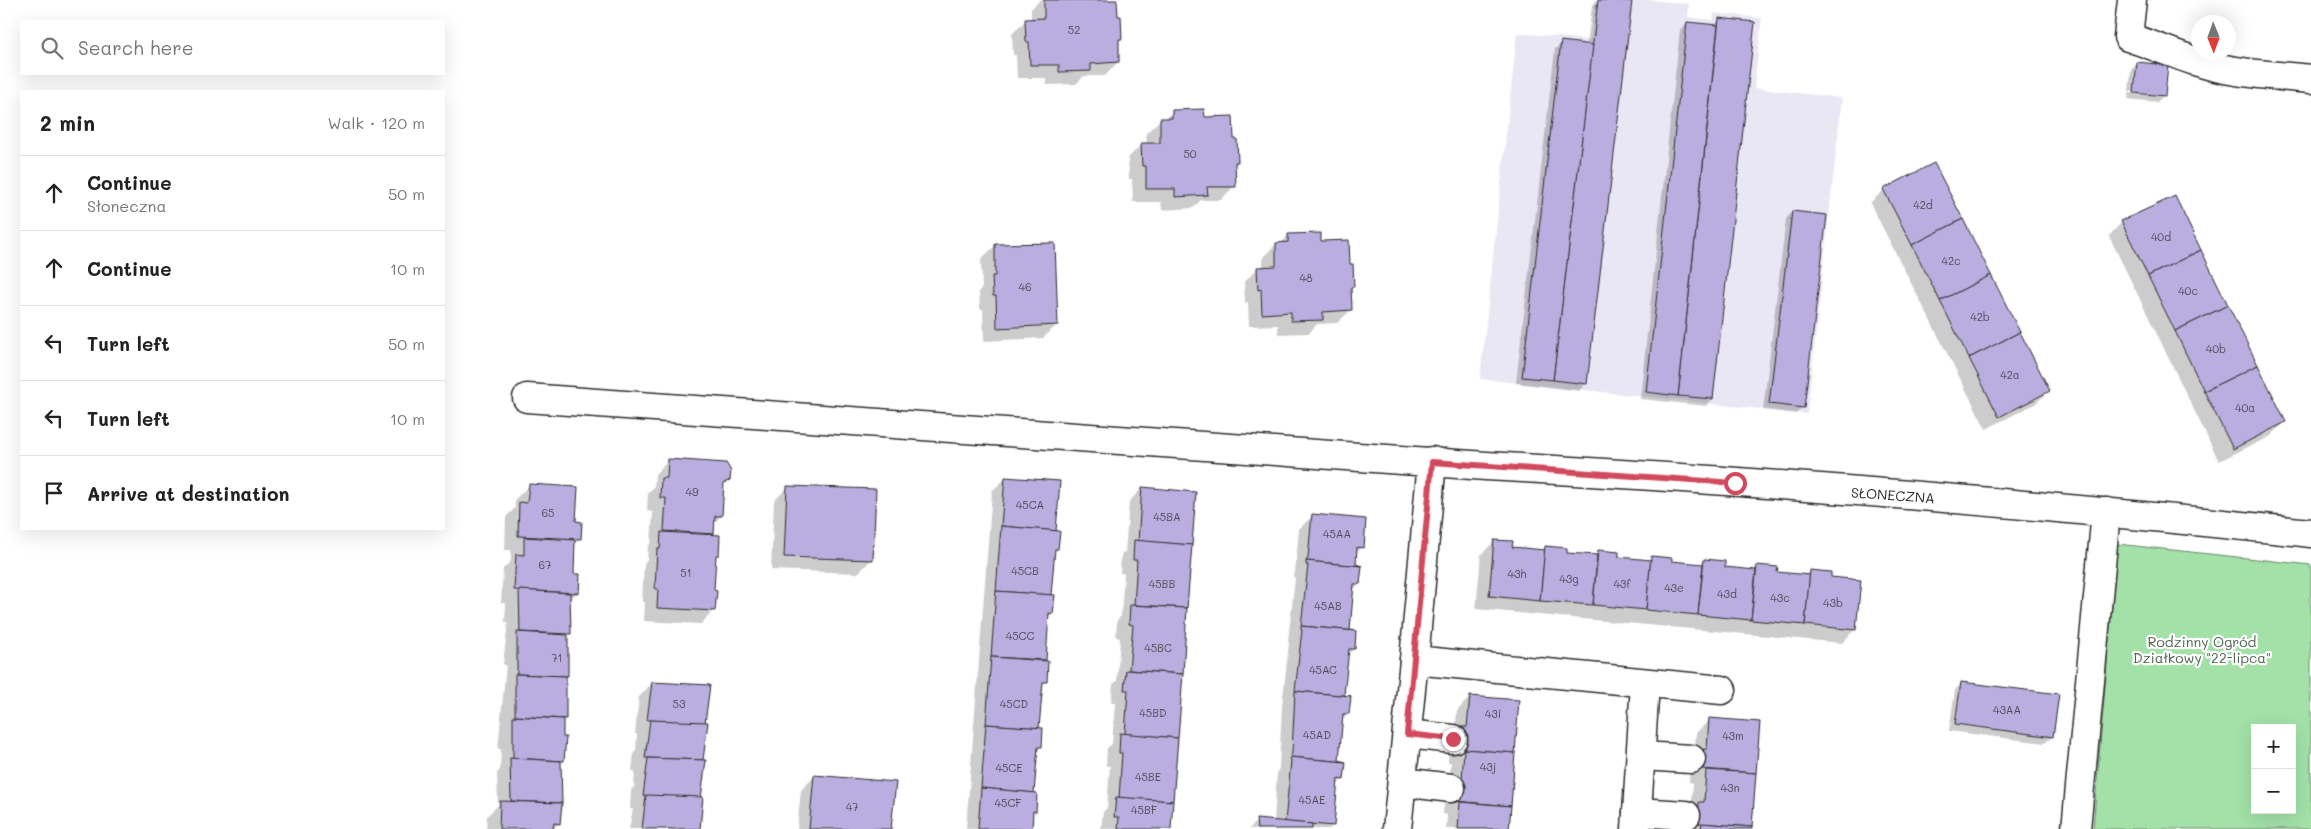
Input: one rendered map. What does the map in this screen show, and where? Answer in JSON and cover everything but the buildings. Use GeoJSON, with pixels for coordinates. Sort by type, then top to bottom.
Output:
{"type":"FeatureCollection","features":[{"type":"Feature","properties":{"kind":"street"},"geometry":{"type":"LineString","coordinates":[[2132,0],[2128,37],[2173,51],[2193,60],[2231,70],[2311,79]]}},
{"type":"Feature","properties":{"kind":"street","name":"SŁONECZNA"},"geometry":{"type":"LineString","coordinates":[[527,398],[1474,466],[1610,473],[2106,512],[2311,533]]}},
{"type":"Feature","properties":{"kind":"street"},"geometry":{"type":"LineString","coordinates":[[1397,829],[1432,462]]}},
{"type":"Feature","properties":{"kind":"street"},"geometry":{"type":"LineString","coordinates":[[2076,829],[2106,512]]}},
{"type":"Feature","properties":{"kind":"street"},"geometry":{"type":"LineString","coordinates":[[1414,660],[1722,690]]}},
{"type":"Feature","properties":{"kind":"street"},"geometry":{"type":"LineString","coordinates":[[1645,683],[1636,820],[1686,815]]}},
{"type":"Feature","properties":{"kind":"street"},"geometry":{"type":"LineString","coordinates":[[1407,734],[1453,739]]}},
{"type":"Feature","properties":{"kind":"street"},"geometry":{"type":"LineString","coordinates":[[1641,756],[1691,759]]}},
{"type":"Feature","properties":{"kind":"street"},"geometry":{"type":"LineString","coordinates":[[1402,782],[1451,788]]}},
{"type":"Feature","properties":{"kind":"shaded area"},"geometry":{"type":"Polygon","coordinates":[[[1595,0],[1651,0],[1689,4],[1688,17],[1713,20],[1714,13],[1762,18],[1754,88],[1842,98],[1807,414],[1480,379],[1517,33],[1590,40],[1595,0]]]}},
{"type":"Feature","properties":{"kind":"green space","name":"Rodzinny Ogród Działkowy \"22-lipca\""},"geometry":{"type":"Polygon","coordinates":[[[2117,544],[2311,565],[2311,829],[2093,829],[2117,544]]]}},
{"type":"Feature","properties":{"kind":"route"},"geometry":{"type":"LineString","coordinates":[[1453,739],[1407,734],[1432,462],[1735,483]]}}]}
